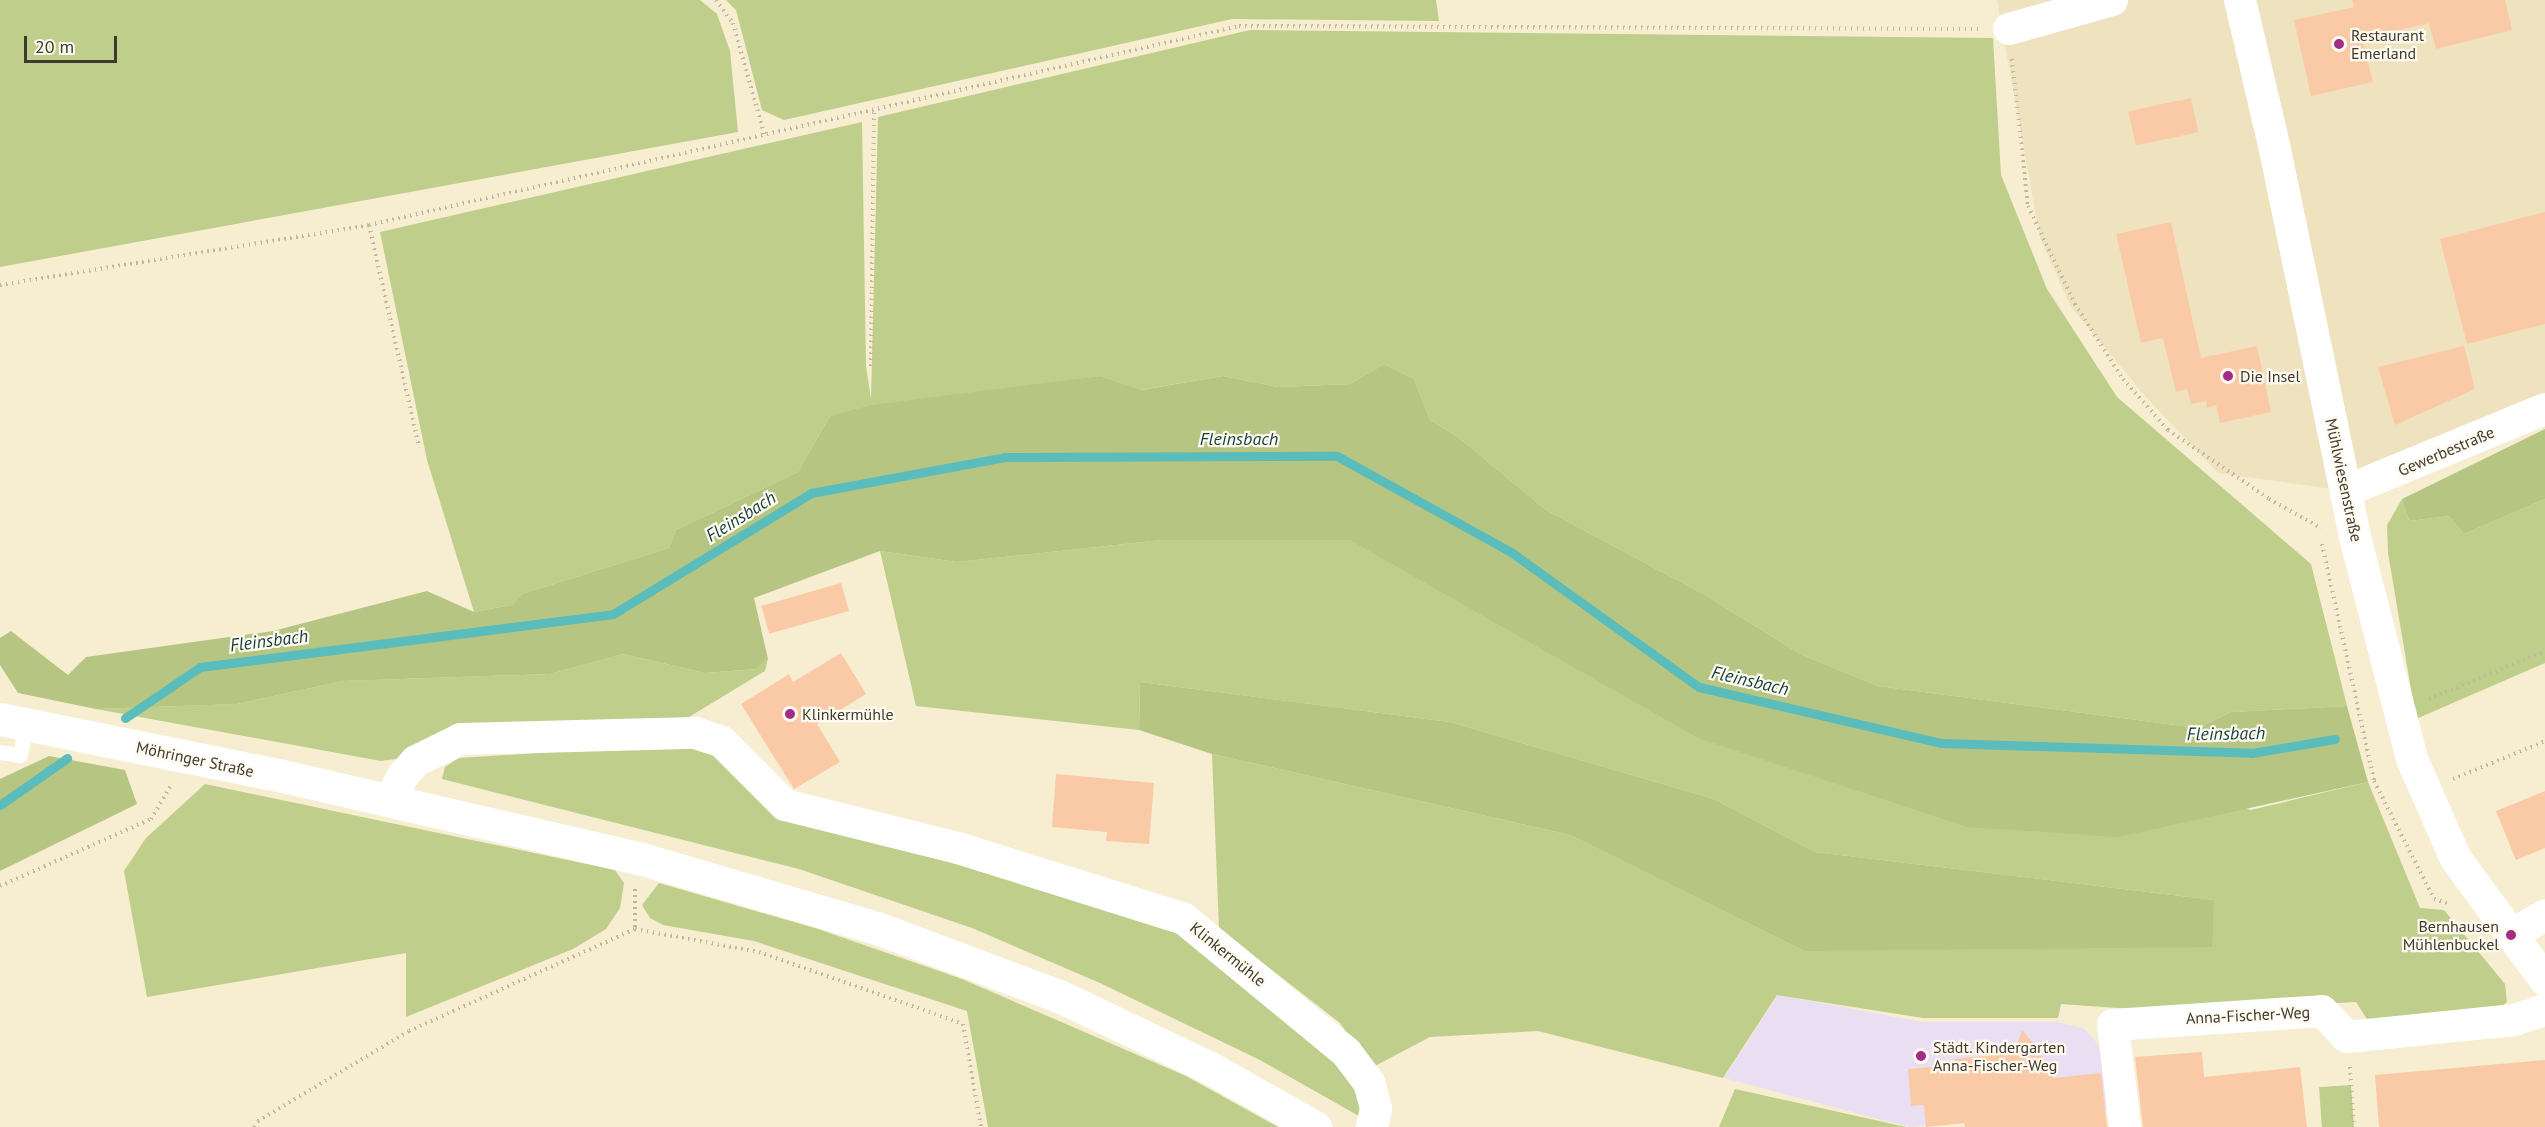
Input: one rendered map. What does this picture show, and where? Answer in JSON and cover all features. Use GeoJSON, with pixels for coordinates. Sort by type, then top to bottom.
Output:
{"type":"FeatureCollection","features":[{"type":"Feature","properties":{"kind":"main road","name":"Möhringer Straße"},"geometry":{"type":"LineString","coordinates":[[13,721],[391,800],[642,859],[877,927],[1059,996],[1208,1067],[1315,1127]]}},
{"type":"Feature","properties":{"kind":"street"},"geometry":{"type":"LineString","coordinates":[[2009,29],[2112,0]]}},
{"type":"Feature","properties":{"kind":"street","name":"Mühlwiesenstraße"},"geometry":{"type":"LineString","coordinates":[[2240,0],[2274,145],[2354,533],[2397,712],[2425,790],[2456,860],[2545,980]]}},
{"type":"Feature","properties":{"kind":"street","name":"Gewerbestraße"},"geometry":{"type":"LineString","coordinates":[[2346,491],[2545,409]]}},
{"type":"Feature","properties":{"kind":"street","name":"Klinkermühle"},"geometry":{"type":"LineString","coordinates":[[391,800],[402,777],[416,761],[461,740],[704,736],[722,742],[785,806],[958,848],[1184,918],[1346,1052],[1369,1082],[1376,1109],[1372,1127]]}},
{"type":"Feature","properties":{"kind":"street"},"geometry":{"type":"LineString","coordinates":[[2511,935],[2545,915]]}},
{"type":"Feature","properties":{"kind":"street"},"geometry":{"type":"LineString","coordinates":[[2347,1037],[2514,1020],[2545,1010]]}},
{"type":"Feature","properties":{"kind":"street","name":"Anna-Fischer-Weg"},"geometry":{"type":"LineString","coordinates":[[2126,1127],[2113,1025],[2322,1011],[2347,1037]]}},
{"type":"Feature","properties":{"kind":"lane"},"geometry":{"type":"LineString","coordinates":[[0,752],[20,755],[13,721]]}},
{"type":"Feature","properties":{"kind":"path"},"geometry":{"type":"LineString","coordinates":[[716,0],[733,23],[765,137]]}},
{"type":"Feature","properties":{"kind":"path"},"geometry":{"type":"LineString","coordinates":[[0,285],[369,225],[765,137],[1239,26],[2009,29],[2028,206],[2075,304],[2123,379],[2168,430],[2269,499],[2320,528],[2354,533]]}},
{"type":"Feature","properties":{"kind":"path"},"geometry":{"type":"LineString","coordinates":[[871,366],[874,112]]}},
{"type":"Feature","properties":{"kind":"path"},"geometry":{"type":"LineString","coordinates":[[369,225],[419,447]]}},
{"type":"Feature","properties":{"kind":"path"},"geometry":{"type":"LineString","coordinates":[[2320,528],[2324,564],[2374,781],[2433,899],[2454,906],[2488,904]]}},
{"type":"Feature","properties":{"kind":"path"},"geometry":{"type":"LineString","coordinates":[[2397,712],[2545,651]]}},
{"type":"Feature","properties":{"kind":"path"},"geometry":{"type":"LineString","coordinates":[[2425,790],[2545,741]]}},
{"type":"Feature","properties":{"kind":"path"},"geometry":{"type":"LineString","coordinates":[[0,886],[151,819],[187,757]]}},
{"type":"Feature","properties":{"kind":"path"},"geometry":{"type":"LineString","coordinates":[[254,1127],[258,1121],[410,1031],[635,929],[759,952],[963,1024],[981,1127]]}},
{"type":"Feature","properties":{"kind":"path"},"geometry":{"type":"LineString","coordinates":[[2347,1037],[2354,1127]]}},
{"type":"Feature","properties":{"kind":"shaded area"},"geometry":{"type":"Polygon","coordinates":[[[1997,0],[2545,0],[2545,409],[2346,491],[2218,473],[2146,397],[2071,307],[2040,238],[1997,0]]]}},
{"type":"Feature","properties":{"kind":"shaded area","name":"Städt. Kindergarten Anna-Fischer-Weg"},"geometry":{"type":"Polygon","coordinates":[[[1778,995],[1921,1022],[2057,1022],[2083,1028],[2099,1045],[2108,1067],[2109,1109],[1909,1127],[1724,1078],[1778,995]]]}},
{"type":"Feature","properties":{"kind":"green space"},"geometry":{"type":"Polygon","coordinates":[[[0,0],[700,0],[717,14],[730,51],[738,132],[0,267],[0,0]]]}},
{"type":"Feature","properties":{"kind":"green space"},"geometry":{"type":"Polygon","coordinates":[[[726,0],[1436,0],[1439,21],[1232,19],[784,120],[762,110],[736,10],[726,0]]]}},
{"type":"Feature","properties":{"kind":"green space"},"geometry":{"type":"Polygon","coordinates":[[[1250,30],[1993,38],[2001,175],[2047,289],[2117,397],[2311,564],[2347,706],[2231,712],[2198,728],[1878,686],[1800,654],[1705,595],[1546,510],[1458,437],[1430,420],[1414,379],[1384,364],[1350,384],[1278,387],[1223,376],[1140,390],[1100,376],[830,416],[798,472],[676,530],[669,548],[522,594],[512,605],[474,612],[427,460],[380,232],[862,122],[866,366],[871,399],[878,117],[1250,30]]]}},
{"type":"Feature","properties":{"kind":"green space"},"geometry":{"type":"Polygon","coordinates":[[[1384,364],[1414,379],[1430,420],[1458,437],[1546,510],[1705,595],[1800,654],[1878,686],[2198,728],[2231,712],[2347,706],[2368,782],[2118,837],[1967,827],[1698,738],[1350,540],[1162,540],[957,562],[880,551],[754,598],[768,659],[756,669],[705,673],[623,654],[550,674],[343,681],[237,704],[96,709],[18,693],[0,665],[0,638],[11,631],[68,675],[86,657],[273,631],[427,591],[474,612],[512,605],[522,594],[669,548],[676,530],[798,472],[830,416],[872,405],[1100,376],[1141,390],[1223,376],[1278,387],[1350,384],[1384,364]]]}},
{"type":"Feature","properties":{"kind":"green space"},"geometry":{"type":"Polygon","coordinates":[[[2545,429],[2545,499],[2464,534],[2449,516],[2409,521],[2402,499],[2545,429]]]}},
{"type":"Feature","properties":{"kind":"green space"},"geometry":{"type":"Polygon","coordinates":[[[2402,499],[2409,521],[2449,516],[2464,534],[2545,499],[2545,663],[2416,719],[2388,553],[2387,525],[2402,499]]]}},
{"type":"Feature","properties":{"kind":"green space"},"geometry":{"type":"Polygon","coordinates":[[[1162,540],[1351,540],[1433,586],[2251,810],[2368,782],[2420,908],[2444,910],[2505,984],[2507,1002],[2490,1016],[2372,1027],[2356,1002],[2173,1012],[2061,1004],[2058,1018],[1923,1018],[1777,995],[1723,1078],[1538,1031],[1430,1037],[1371,1068],[1340,1023],[1219,929],[1212,754],[1570,835],[1804,951],[2214,900],[1815,852],[1714,799],[1450,722],[1140,682],[1139,730],[916,706],[880,551],[957,562],[1162,540]]]}},
{"type":"Feature","properties":{"kind":"green space"},"geometry":{"type":"Polygon","coordinates":[[[623,654],[705,673],[756,669],[768,659],[765,671],[684,720],[381,761],[96,709],[237,704],[343,681],[550,674],[623,654]]]}},
{"type":"Feature","properties":{"kind":"green space"},"geometry":{"type":"Polygon","coordinates":[[[1140,682],[1450,722],[1714,799],[1815,852],[2214,900],[2212,947],[1804,951],[1570,835],[1212,754],[1139,730],[1140,682]]]}},
{"type":"Feature","properties":{"kind":"green space"},"geometry":{"type":"Polygon","coordinates":[[[679,744],[710,752],[773,809],[1179,929],[1316,1029],[1363,1090],[1359,1116],[1260,1060],[1100,983],[972,928],[799,869],[442,779],[445,767],[459,758],[679,744]]]}},
{"type":"Feature","properties":{"kind":"green space"},"geometry":{"type":"Polygon","coordinates":[[[49,756],[125,770],[137,804],[0,871],[0,779],[49,756]]]}},
{"type":"Feature","properties":{"kind":"green space"},"geometry":{"type":"Polygon","coordinates":[[[205,784],[615,870],[624,883],[620,908],[606,929],[573,949],[406,1017],[406,953],[147,997],[124,871],[146,838],[205,784]]]}},
{"type":"Feature","properties":{"kind":"green space"},"geometry":{"type":"Polygon","coordinates":[[[659,883],[818,929],[962,979],[1186,1076],[1278,1127],[988,1127],[967,1011],[754,941],[663,925],[650,918],[642,905],[659,883]]]}},
{"type":"Feature","properties":{"kind":"green space"},"geometry":{"type":"Polygon","coordinates":[[[2351,1085],[2354,1127],[2322,1127],[2319,1087],[2351,1085]]]}},
{"type":"Feature","properties":{"kind":"green space"},"geometry":{"type":"Polygon","coordinates":[[[1735,1089],[1906,1127],[1719,1127],[1735,1089]]]}},
{"type":"Feature","properties":{"kind":"building"},"geometry":{"type":"Polygon","coordinates":[[[2352,0],[2505,0],[2512,30],[2436,49],[2429,23],[2362,39],[2373,82],[2311,96],[2294,20],[2354,7],[2352,0]]]}},
{"type":"Feature","properties":{"kind":"building"},"geometry":{"type":"Polygon","coordinates":[[[2191,98],[2198,132],[2136,146],[2128,111],[2191,98]]]}},
{"type":"Feature","properties":{"kind":"building"},"geometry":{"type":"Polygon","coordinates":[[[2545,212],[2545,324],[2467,344],[2440,239],[2545,212]]]}},
{"type":"Feature","properties":{"kind":"building"},"geometry":{"type":"Polygon","coordinates":[[[2171,222],[2201,358],[2257,346],[2271,412],[2220,423],[2216,405],[2207,408],[2206,401],[2191,404],[2187,389],[2176,392],[2163,338],[2141,343],[2116,234],[2171,222]]]}},
{"type":"Feature","properties":{"kind":"building"},"geometry":{"type":"Polygon","coordinates":[[[2464,346],[2475,389],[2395,425],[2378,367],[2464,346]]]}},
{"type":"Feature","properties":{"kind":"building"},"geometry":{"type":"Polygon","coordinates":[[[841,583],[849,611],[769,634],[761,606],[841,583]]]}},
{"type":"Feature","properties":{"kind":"building","name":"Klinkermühle"},"geometry":{"type":"Polygon","coordinates":[[[841,653],[866,694],[817,724],[840,762],[794,789],[741,704],[789,674],[793,682],[841,653]]]}},
{"type":"Feature","properties":{"kind":"building"},"geometry":{"type":"Polygon","coordinates":[[[1056,774],[1154,783],[1149,844],[1106,841],[1107,832],[1052,827],[1056,774]]]}},
{"type":"Feature","properties":{"kind":"building"},"geometry":{"type":"Polygon","coordinates":[[[2545,791],[2545,848],[2516,860],[2496,811],[2545,791]]]}},
{"type":"Feature","properties":{"kind":"building"},"geometry":{"type":"Polygon","coordinates":[[[2022,1030],[2040,1051],[2053,1078],[2101,1073],[2107,1127],[1965,1127],[1964,1123],[1926,1127],[1924,1105],[1911,1106],[1908,1069],[1954,1065],[1954,1059],[2001,1054],[2000,1044],[2016,1047],[2022,1030]]]}},
{"type":"Feature","properties":{"kind":"building"},"geometry":{"type":"Polygon","coordinates":[[[2202,1052],[2204,1077],[2300,1067],[2307,1127],[2143,1127],[2135,1057],[2202,1052]]]}},
{"type":"Feature","properties":{"kind":"building"},"geometry":{"type":"Polygon","coordinates":[[[2545,1060],[2545,1127],[2379,1127],[2375,1075],[2545,1060]]]}},
{"type":"Feature","properties":{"kind":"waterway","name":"Fleinsbach"},"geometry":{"type":"LineString","coordinates":[[125,718],[200,667],[613,614],[811,493],[1005,457],[1337,456],[1511,552],[1699,687],[1942,743],[2252,753],[2335,739]]}},
{"type":"Feature","properties":{"kind":"waterway","name":"Fleinsbach"},"geometry":{"type":"LineString","coordinates":[[0,805],[67,758]]}},
{"type":"Feature","properties":{"kind":"place","name":"Restaurant Emerland"},"geometry":{"type":"Point","coordinates":[2339,44]}},
{"type":"Feature","properties":{"kind":"place","name":"Die Insel"},"geometry":{"type":"Point","coordinates":[2228,376]}},
{"type":"Feature","properties":{"kind":"place","name":"Klinkermühle"},"geometry":{"type":"Point","coordinates":[790,714]}},
{"type":"Feature","properties":{"kind":"place","name":"Bernhausen Mühlenbuckel"},"geometry":{"type":"Point","coordinates":[2511,935]}},
{"type":"Feature","properties":{"kind":"place","name":"Städt. Kindergarten Anna-Fischer-Weg"},"geometry":{"type":"Point","coordinates":[1921,1056]}}]}
